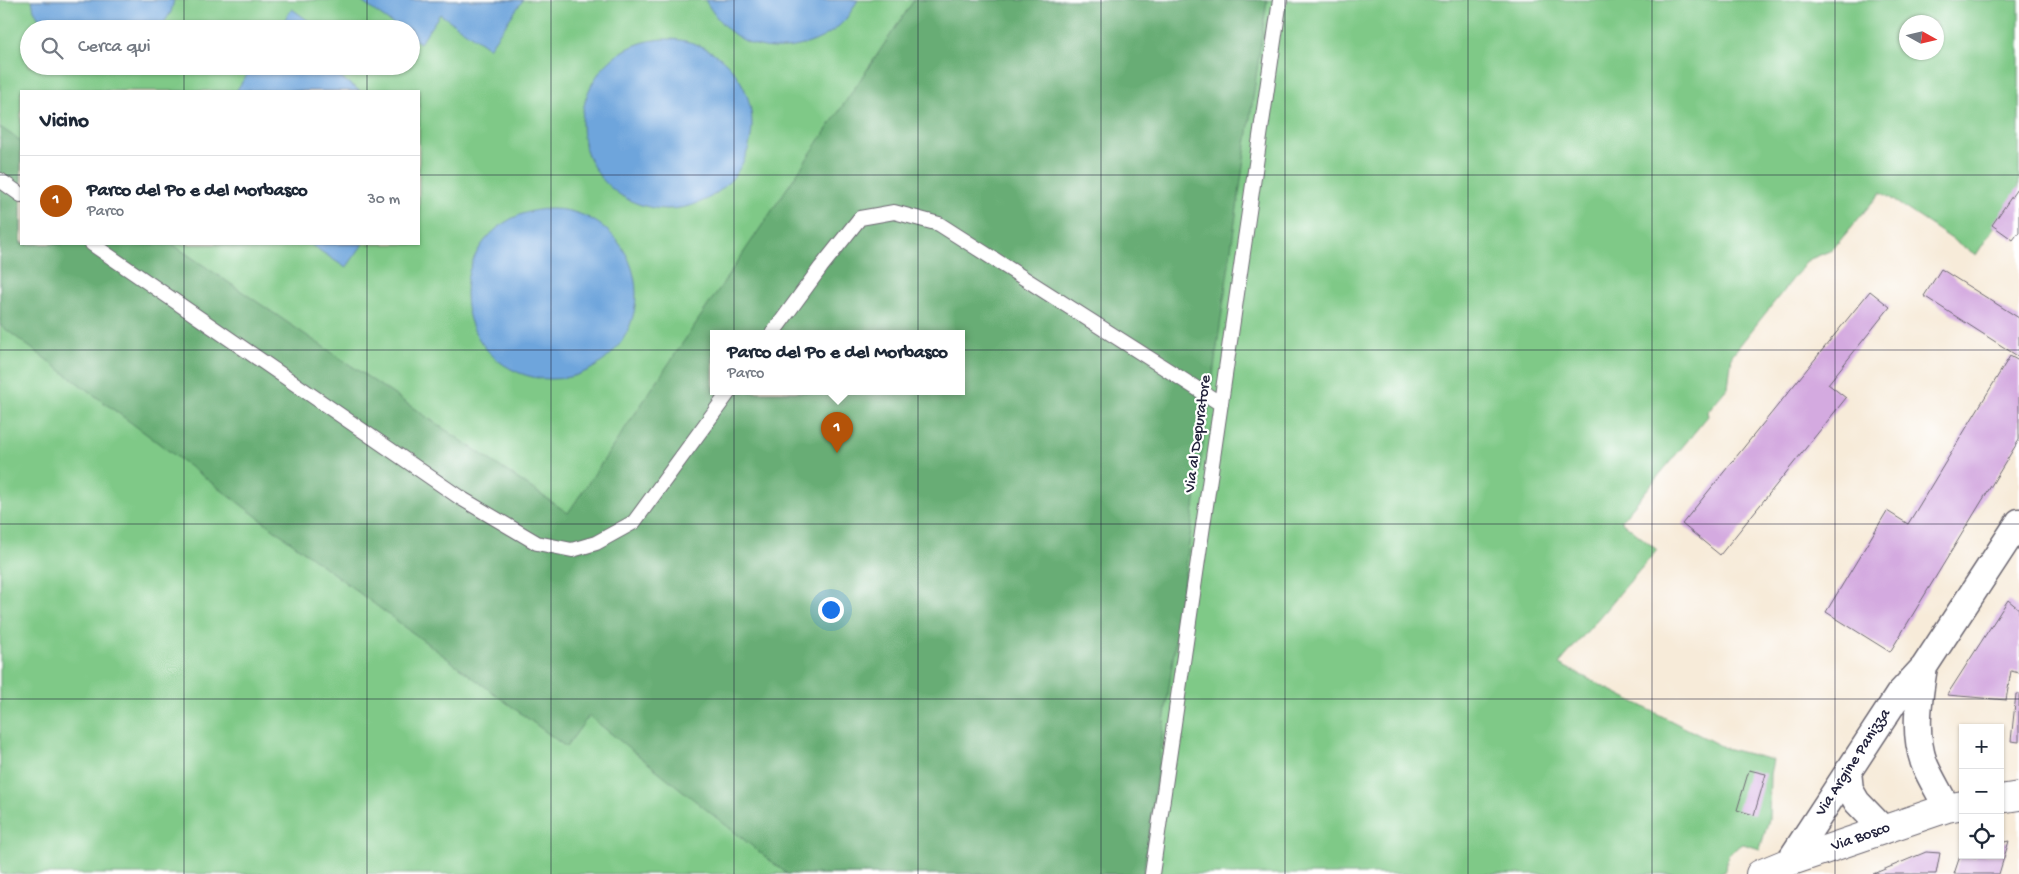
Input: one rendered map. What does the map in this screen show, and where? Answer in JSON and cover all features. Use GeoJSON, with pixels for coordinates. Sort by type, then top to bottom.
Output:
{"type":"FeatureCollection","features":[{"type":"Feature","properties":{"kind":"street","name":"Via Argine Panizza"},"geometry":{"type":"LineString","coordinates":[[1789,862],[1899,694],[1924,667],[2019,522]]}},
{"type":"Feature","properties":{"kind":"street","name":"Via Argine Panizza"},"geometry":{"type":"LineString","coordinates":[[1924,667],[1917,714],[1918,739],[1924,763],[1955,807]]}},
{"type":"Feature","properties":{"kind":"street"},"geometry":{"type":"LineString","coordinates":[[1848,771],[1850,790],[1853,796],[1884,830]]}},
{"type":"Feature","properties":{"kind":"street"},"geometry":{"type":"LineString","coordinates":[[2004,798],[2019,796]]}},
{"type":"Feature","properties":{"kind":"street","name":"Via Bosco"},"geometry":{"type":"LineString","coordinates":[[1760,874],[1789,862],[1955,807]]}},
{"type":"Feature","properties":{"kind":"lane","name":"Via al Depuratore"},"geometry":{"type":"LineString","coordinates":[[1152,874],[1280,0]]}},
{"type":"Feature","properties":{"kind":"lane"},"geometry":{"type":"LineString","coordinates":[[0,180],[20,194]]}},
{"type":"Feature","properties":{"kind":"lane"},"geometry":{"type":"LineString","coordinates":[[775,330],[860,218],[894,212],[939,224],[1221,404]]}},
{"type":"Feature","properties":{"kind":"lane"},"geometry":{"type":"LineString","coordinates":[[93,245],[459,497],[536,543],[572,550],[596,543],[634,522],[727,395]]}},
{"type":"Feature","properties":{"kind":"green space"},"geometry":{"type":"Polygon","coordinates":[[[0,0],[2019,0],[2019,189],[1976,255],[1881,192],[1832,250],[1808,260],[1732,355],[1728,387],[1707,412],[1708,416],[1621,521],[1657,550],[1559,664],[1725,748],[1773,760],[1770,774],[1769,819],[1760,849],[1743,844],[1728,854],[1726,870],[1718,874],[0,874],[0,0]]]}},
{"type":"Feature","properties":{"kind":"green space"},"geometry":{"type":"Polygon","coordinates":[[[914,0],[1267,0],[1143,874],[787,874],[589,716],[566,747],[0,325],[0,127],[20,140],[20,245],[173,245],[568,513],[914,0]]]}},
{"type":"Feature","properties":{"kind":"water"},"geometry":{"type":"Polygon","coordinates":[[[32,0],[174,0],[171,12],[166,20],[40,20],[34,10],[32,0]]]}},
{"type":"Feature","properties":{"kind":"water"},"geometry":{"type":"Polygon","coordinates":[[[359,0],[523,0],[489,48],[440,14],[420,43],[420,20],[387,20],[359,0]]]}},
{"type":"Feature","properties":{"kind":"water"},"geometry":{"type":"Polygon","coordinates":[[[705,0],[858,0],[845,20],[835,30],[809,43],[780,48],[765,47],[738,37],[719,20],[705,0]]]}},
{"type":"Feature","properties":{"kind":"water"},"geometry":{"type":"Polygon","coordinates":[[[292,9],[307,20],[284,20],[292,9]]]}},
{"type":"Feature","properties":{"kind":"water"},"geometry":{"type":"Polygon","coordinates":[[[659,39],[675,39],[700,45],[721,58],[733,70],[746,91],[752,124],[746,157],[733,178],[721,190],[700,203],[675,209],[659,209],[634,203],[613,190],[601,178],[588,157],[582,132],[582,116],[588,91],[601,70],[613,58],[634,45],[659,39]]]}},
{"type":"Feature","properties":{"kind":"water"},"geometry":{"type":"Polygon","coordinates":[[[247,75],[337,75],[359,90],[237,90],[247,75]]]}},
{"type":"Feature","properties":{"kind":"water"},"geometry":{"type":"Polygon","coordinates":[[[543,209],[559,209],[591,219],[605,228],[617,240],[626,254],[632,269],[636,294],[632,319],[626,334],[617,348],[605,360],[591,369],[576,375],[559,379],[543,379],[511,369],[497,360],[485,348],[476,334],[470,319],[466,302],[466,286],[476,254],[485,240],[497,228],[511,219],[526,213],[543,209]]]}},
{"type":"Feature","properties":{"kind":"water"},"geometry":{"type":"Polygon","coordinates":[[[312,245],[362,245],[346,268],[312,245]]]}},
{"type":"Feature","properties":{"kind":"building"},"geometry":{"type":"Polygon","coordinates":[[[2019,186],[2019,232],[2013,240],[1992,225],[2019,186]]]}},
{"type":"Feature","properties":{"kind":"building"},"geometry":{"type":"Polygon","coordinates":[[[1941,269],[2019,318],[2019,357],[1924,296],[1941,269]]]}},
{"type":"Feature","properties":{"kind":"building"},"geometry":{"type":"Polygon","coordinates":[[[1870,291],[1890,307],[1828,384],[1846,398],[1720,555],[1682,524],[1870,291]]]}},
{"type":"Feature","properties":{"kind":"building"},"geometry":{"type":"Polygon","coordinates":[[[2010,356],[2019,361],[2019,440],[1890,652],[1826,612],[1887,511],[1908,524],[2010,356]]]}},
{"type":"Feature","properties":{"kind":"building"},"geometry":{"type":"Polygon","coordinates":[[[2008,600],[2019,609],[2019,673],[2011,671],[2006,700],[1947,695],[2008,600]]]}},
{"type":"Feature","properties":{"kind":"building"},"geometry":{"type":"Polygon","coordinates":[[[2016,694],[2019,694],[2019,742],[2011,741],[2016,694]]]}},
{"type":"Feature","properties":{"kind":"building"},"geometry":{"type":"Polygon","coordinates":[[[1749,770],[1766,774],[1754,815],[1737,810],[1749,770]]]}},
{"type":"Feature","properties":{"kind":"building"},"geometry":{"type":"Polygon","coordinates":[[[2009,841],[2004,858],[2004,842],[2009,841]]]}},
{"type":"Feature","properties":{"kind":"building"},"geometry":{"type":"Polygon","coordinates":[[[1926,852],[1940,853],[1936,874],[1873,874],[1926,852]]]}},
{"type":"Feature","properties":{"kind":"building"},"geometry":{"type":"Polygon","coordinates":[[[1959,859],[2004,859],[1999,874],[1954,874],[1959,859]]]}},
{"type":"Feature","properties":{"kind":"place","name":"Parco del Po e del Morbasco"},"geometry":{"type":"Point","coordinates":[837,453]}}]}
